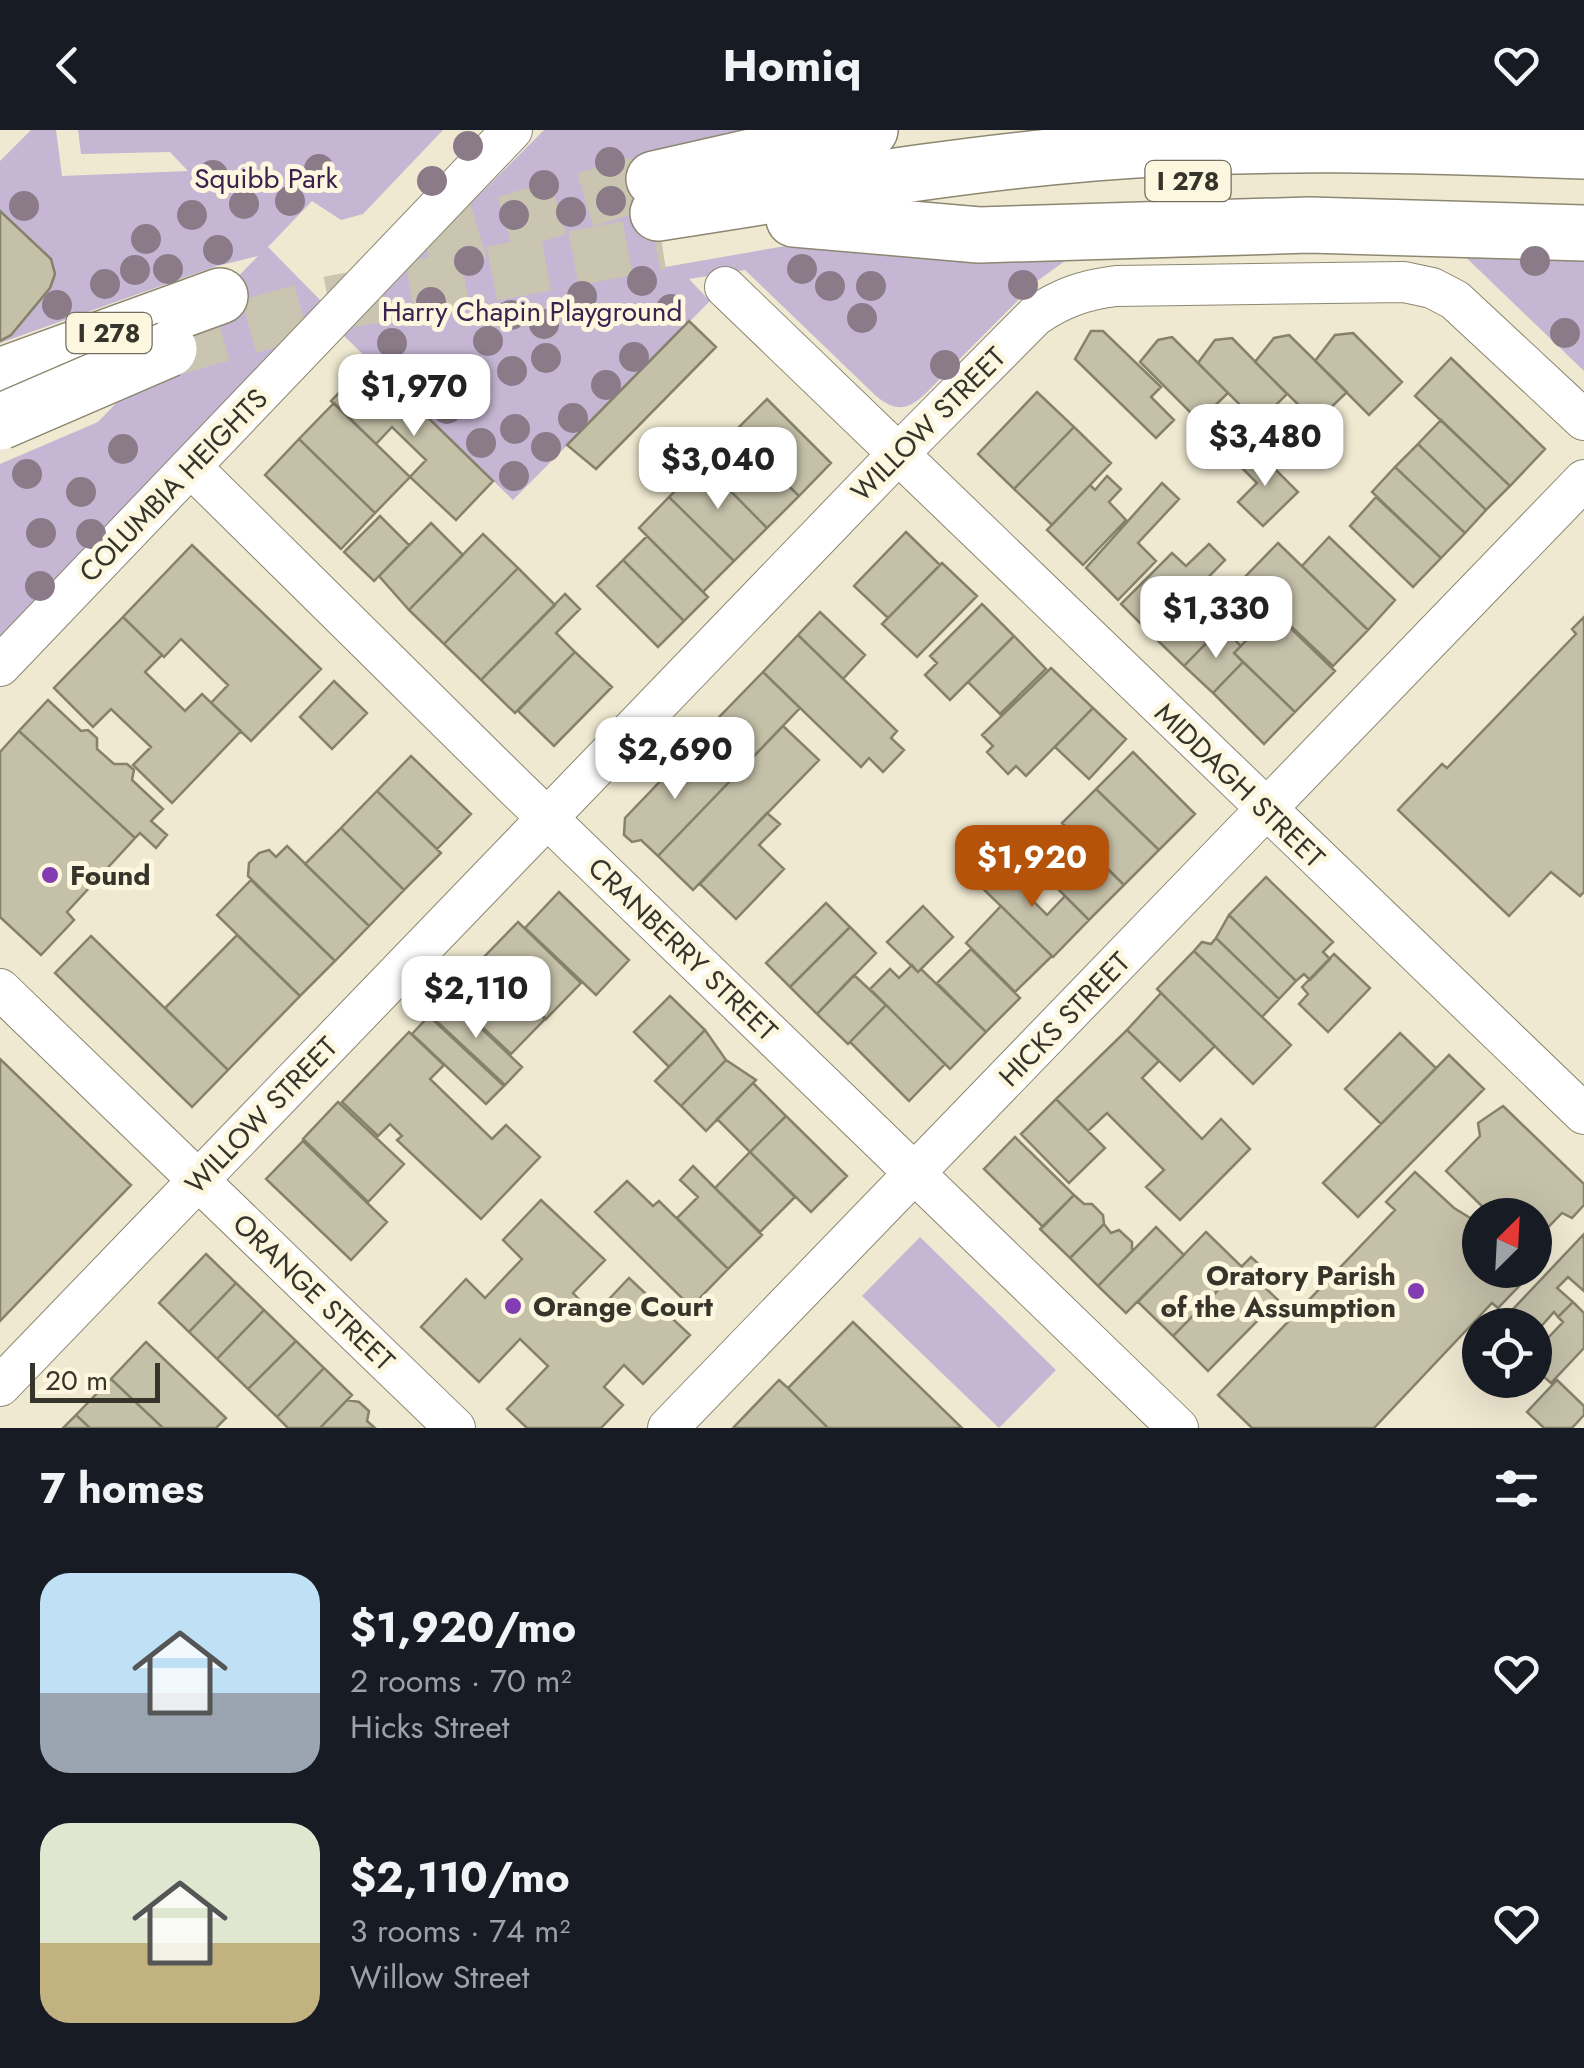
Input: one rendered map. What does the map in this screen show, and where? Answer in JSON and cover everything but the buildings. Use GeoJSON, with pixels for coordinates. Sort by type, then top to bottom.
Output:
{"type":"FeatureCollection","features":[{"type":"Feature","properties":{"kind":"highway"},"geometry":{"type":"LineString","coordinates":[[658,211],[870,130]]}},
{"type":"Feature","properties":{"kind":"highway","name":"I 278"},"geometry":{"type":"LineString","coordinates":[[658,211],[902,175],[1097,153],[1352,145],[1584,151]]}},
{"type":"Feature","properties":{"kind":"highway","name":"I 278"},"geometry":{"type":"LineString","coordinates":[[658,211],[794,219],[1031,190],[1142,182],[1328,177],[1584,182]]}},
{"type":"Feature","properties":{"kind":"highway"},"geometry":{"type":"LineString","coordinates":[[794,219],[1038,236],[1308,224],[1584,233]]}},
{"type":"Feature","properties":{"kind":"highway","name":"I 278"},"geometry":{"type":"LineString","coordinates":[[0,376],[220,296]]}},
{"type":"Feature","properties":{"kind":"highway","name":"I 278"},"geometry":{"type":"LineString","coordinates":[[0,422],[169,349]]}},
{"type":"Feature","properties":{"kind":"street","name":"COLUMBIA HEIGHTS"},"geometry":{"type":"LineString","coordinates":[[0,666],[512,130]]}},
{"type":"Feature","properties":{"kind":"street","name":"WILLOW STREET"},"geometry":{"type":"LineString","coordinates":[[0,1386],[899,453],[1035,316],[1058,300],[1087,290],[1404,282],[1432,288],[1455,300],[1584,420]]}},
{"type":"Feature","properties":{"kind":"street","name":"MIDDAGH STREET"},"geometry":{"type":"LineString","coordinates":[[725,287],[1584,1114]]}},
{"type":"Feature","properties":{"kind":"street","name":"CRANBERRY STREET"},"geometry":{"type":"LineString","coordinates":[[191,466],[547,818],[1178,1428]]}},
{"type":"Feature","properties":{"kind":"street","name":"HICKS STREET"},"geometry":{"type":"LineString","coordinates":[[668,1428],[1584,480]]}},
{"type":"Feature","properties":{"kind":"street","name":"ORANGE STREET"},"geometry":{"type":"LineString","coordinates":[[0,990],[454,1428]]}},
{"type":"Feature","properties":{"kind":"green space","name":"Squibb Park"},"geometry":{"type":"Polygon","coordinates":[[[31,130],[56,130],[62,176],[188,171],[170,152],[81,154],[78,130],[443,130],[363,214],[341,220],[312,201],[268,247],[323,303],[0,639],[0,464],[98,422],[258,256],[217,266],[0,343],[0,161],[31,130]]]}},
{"type":"Feature","properties":{"kind":"green space","name":"Harry Chapin Playground"},"geometry":{"type":"Polygon","coordinates":[[[544,130],[747,130],[651,160],[665,267],[797,244],[1073,255],[1036,282],[925,394],[901,407],[875,395],[745,270],[689,279],[710,301],[513,500],[341,333],[544,130]]]}},
{"type":"Feature","properties":{"kind":"green space"},"geometry":{"type":"Polygon","coordinates":[[[1451,243],[1584,249],[1584,371],[1451,243]]]}},
{"type":"Feature","properties":{"kind":"green space"},"geometry":{"type":"Polygon","coordinates":[[[920,1237],[1056,1370],[999,1428],[862,1296],[920,1237]]]}},
{"type":"Feature","properties":{"kind":"tunnel"},"geometry":{"type":"LineString","coordinates":[[426,247],[654,179]]}},
{"type":"Feature","properties":{"kind":"tunnel"},"geometry":{"type":"LineString","coordinates":[[169,349],[328,304],[661,242]]}},
{"type":"Feature","properties":{"kind":"place","name":"Found"},"geometry":{"type":"Point","coordinates":[50,875]}},
{"type":"Feature","properties":{"kind":"place","name":"Oratory Parish of the Assumption"},"geometry":{"type":"Point","coordinates":[1416,1291]}},
{"type":"Feature","properties":{"kind":"place","name":"Orange Court"},"geometry":{"type":"Point","coordinates":[513,1306]}}]}
